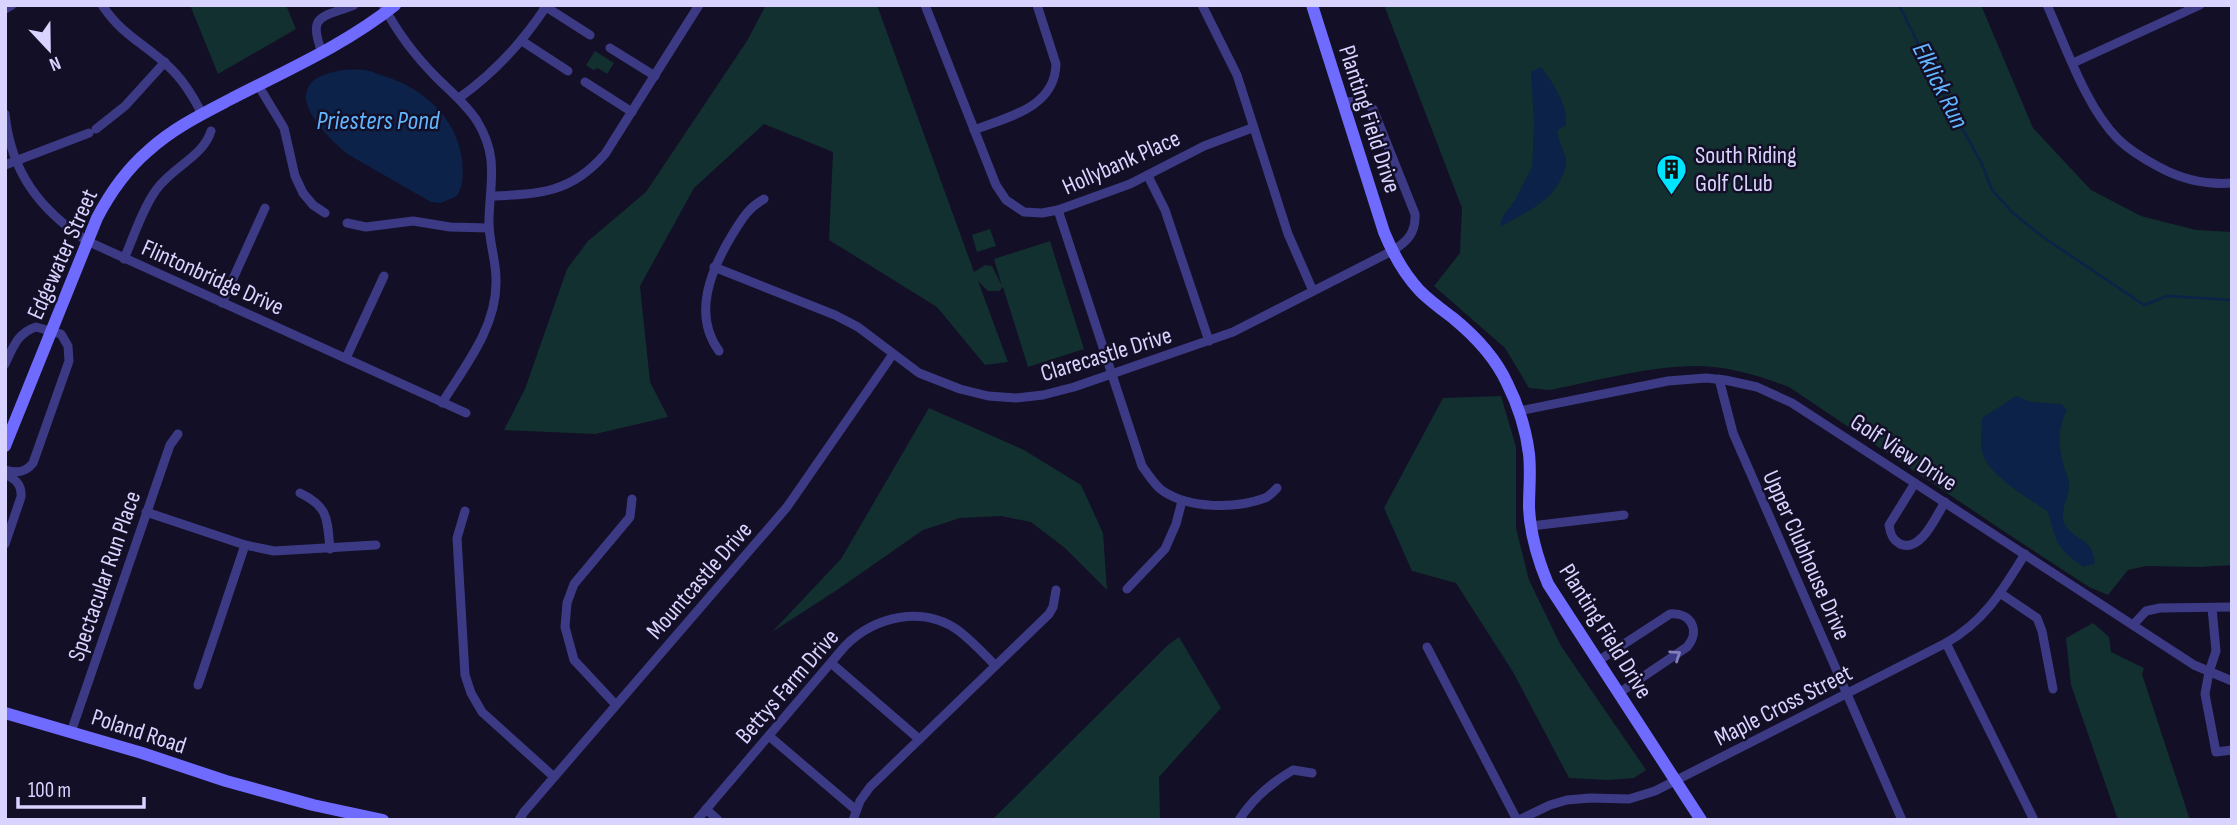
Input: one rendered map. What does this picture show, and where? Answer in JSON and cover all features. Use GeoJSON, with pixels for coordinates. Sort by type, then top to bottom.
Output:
{"type":"FeatureCollection","features":[{"type":"Feature","properties":{"kind":"street"},"geometry":{"type":"LineString","coordinates":[[5,9],[12,5]]}},
{"type":"Feature","properties":{"kind":"street"},"geometry":{"type":"LineString","coordinates":[[102,5],[121,29],[165,62],[190,92],[202,114]]}},
{"type":"Feature","properties":{"kind":"street"},"geometry":{"type":"LineString","coordinates":[[322,52],[315,34],[317,23],[354,5]]}},
{"type":"Feature","properties":{"kind":"street"},"geometry":{"type":"LineString","coordinates":[[492,196],[548,192],[585,175],[605,154],[699,5]]}},
{"type":"Feature","properties":{"kind":"street","name":"Hollybank Place"},"geometry":{"type":"LineString","coordinates":[[925,5],[996,186],[1006,201],[1024,212],[1058,210],[1116,190],[1204,146],[1252,128]]}},
{"type":"Feature","properties":{"kind":"street"},"geometry":{"type":"LineString","coordinates":[[974,130],[1038,103],[1050,89],[1056,64],[1037,5]]}},
{"type":"Feature","properties":{"kind":"street"},"geometry":{"type":"LineString","coordinates":[[1202,5],[1237,75],[1288,234],[1313,291]]}},
{"type":"Feature","properties":{"kind":"street","name":"Planting Field Drive"},"geometry":{"type":"LineString","coordinates":[[1312,5],[1392,251],[1421,292],[1482,345],[1506,380],[1519,411],[1529,452],[1531,526],[1536,552],[1549,584],[1701,820]]}},
{"type":"Feature","properties":{"kind":"street"},"geometry":{"type":"LineString","coordinates":[[2047,5],[2091,102],[2103,122],[2119,140],[2139,156],[2187,180],[2232,183]]}},
{"type":"Feature","properties":{"kind":"street"},"geometry":{"type":"LineString","coordinates":[[2073,62],[2200,5]]}},
{"type":"Feature","properties":{"kind":"street"},"geometry":{"type":"LineString","coordinates":[[459,98],[491,73],[522,41],[545,6],[590,35]]}},
{"type":"Feature","properties":{"kind":"street"},"geometry":{"type":"LineString","coordinates":[[388,7],[420,59],[459,98],[478,123],[485,137],[492,167],[489,228],[496,280],[493,309],[482,337],[442,403]]}},
{"type":"Feature","properties":{"kind":"street","name":"Edgewater Street"},"geometry":{"type":"LineString","coordinates":[[5,446],[87,241],[106,202],[130,168],[162,139],[202,114],[352,36],[388,7]]}},
{"type":"Feature","properties":{"kind":"street"},"geometry":{"type":"LineString","coordinates":[[522,41],[568,71]]}},
{"type":"Feature","properties":{"kind":"street"},"geometry":{"type":"LineString","coordinates":[[610,48],[654,76]]}},
{"type":"Feature","properties":{"kind":"street"},"geometry":{"type":"LineString","coordinates":[[5,165],[93,131],[125,106],[165,62]]}},
{"type":"Feature","properties":{"kind":"street"},"geometry":{"type":"LineString","coordinates":[[585,82],[632,112]]}},
{"type":"Feature","properties":{"kind":"street"},"geometry":{"type":"LineString","coordinates":[[258,85],[284,128],[295,176],[303,193],[313,205],[325,213]]}},
{"type":"Feature","properties":{"kind":"street"},"geometry":{"type":"LineString","coordinates":[[1343,102],[1363,101],[1373,109],[1414,210],[1413,231],[1404,244],[1392,251]]}},
{"type":"Feature","properties":{"kind":"street","name":"Flintonbridge Drive"},"geometry":{"type":"LineString","coordinates":[[5,114],[10,144],[29,187],[40,202],[67,228],[87,241],[466,413]]}},
{"type":"Feature","properties":{"kind":"street"},"geometry":{"type":"LineString","coordinates":[[124,259],[157,189],[205,145],[211,131]]}},
{"type":"Feature","properties":{"kind":"street"},"geometry":{"type":"LineString","coordinates":[[1148,176],[1165,210],[1209,341]]}},
{"type":"Feature","properties":{"kind":"street"},"geometry":{"type":"LineString","coordinates":[[719,351],[708,334],[706,312],[707,294],[714,267],[748,209],[764,199]]}},
{"type":"Feature","properties":{"kind":"street"},"geometry":{"type":"LineString","coordinates":[[222,303],[265,208]]}},
{"type":"Feature","properties":{"kind":"street"},"geometry":{"type":"LineString","coordinates":[[1058,210],[1142,466],[1161,490],[1182,501],[1238,504],[1267,498],[1278,488]]}},
{"type":"Feature","properties":{"kind":"street"},"geometry":{"type":"LineString","coordinates":[[347,223],[366,227],[414,220],[450,227],[489,228]]}},
{"type":"Feature","properties":{"kind":"street","name":"Clarecastle Drive"},"geometry":{"type":"LineString","coordinates":[[714,267],[835,315],[858,327],[919,373],[960,389],[988,396],[1016,398],[1044,395],[1074,387],[1233,332],[1392,251]]}},
{"type":"Feature","properties":{"kind":"street"},"geometry":{"type":"LineString","coordinates":[[346,358],[384,276]]}},
{"type":"Feature","properties":{"kind":"street"},"geometry":{"type":"LineString","coordinates":[[5,364],[21,334],[36,327],[61,334],[70,354],[33,463],[25,471],[5,472]]}},
{"type":"Feature","properties":{"kind":"street","name":"Mountcastle Drive"},"geometry":{"type":"LineString","coordinates":[[519,820],[787,507],[893,354]]}},
{"type":"Feature","properties":{"kind":"street","name":"Golf View Drive"},"geometry":{"type":"LineString","coordinates":[[1519,411],[1684,379],[1718,379],[1757,387],[1792,403],[2208,672],[2232,681]]}},
{"type":"Feature","properties":{"kind":"street","name":"Upper Clubhouse Drive"},"geometry":{"type":"LineString","coordinates":[[1718,379],[1733,433],[1902,820]]}},
{"type":"Feature","properties":{"kind":"street","name":"Spectacular Run Place"},"geometry":{"type":"LineString","coordinates":[[71,732],[170,445],[178,434]]}},
{"type":"Feature","properties":{"kind":"street"},"geometry":{"type":"LineString","coordinates":[[5,472],[16,480],[22,491],[5,544]]}},
{"type":"Feature","properties":{"kind":"street"},"geometry":{"type":"LineString","coordinates":[[1915,483],[1889,525],[1891,536],[1899,544],[1910,545],[1920,540],[1945,502]]}},
{"type":"Feature","properties":{"kind":"street"},"geometry":{"type":"LineString","coordinates":[[300,493],[320,505],[328,524],[330,549]]}},
{"type":"Feature","properties":{"kind":"street"},"geometry":{"type":"LineString","coordinates":[[616,705],[574,660],[565,627],[567,603],[574,584],[629,517],[632,499]]}},
{"type":"Feature","properties":{"kind":"street"},"geometry":{"type":"LineString","coordinates":[[1128,589],[1165,549],[1182,501]]}},
{"type":"Feature","properties":{"kind":"street"},"geometry":{"type":"LineString","coordinates":[[465,511],[457,538],[465,675],[471,693],[482,712],[554,777]]}},
{"type":"Feature","properties":{"kind":"street"},"geometry":{"type":"LineString","coordinates":[[146,512],[245,545],[274,551],[376,545]]}},
{"type":"Feature","properties":{"kind":"street"},"geometry":{"type":"LineString","coordinates":[[1531,526],[1624,514]]}},
{"type":"Feature","properties":{"kind":"street"},"geometry":{"type":"LineString","coordinates":[[198,685],[245,545]]}},
{"type":"Feature","properties":{"kind":"street","name":"Maple Cross Street"},"geometry":{"type":"LineString","coordinates":[[1518,820],[1567,800],[1629,799],[1655,792],[1946,643],[1974,625],[2000,593],[2025,554]]}},
{"type":"Feature","properties":{"kind":"street"},"geometry":{"type":"LineString","coordinates":[[769,736],[854,815],[860,800],[870,787],[1048,614],[1053,607],[1056,590]]}},
{"type":"Feature","properties":{"kind":"street"},"geometry":{"type":"LineString","coordinates":[[2000,593],[2037,618],[2053,690]]}},
{"type":"Feature","properties":{"kind":"street"},"geometry":{"type":"LineString","coordinates":[[2133,625],[2146,611],[2160,608],[2232,607]]}},
{"type":"Feature","properties":{"kind":"street"},"geometry":{"type":"LineString","coordinates":[[2212,608],[2216,651],[2208,672],[2206,694],[2216,752],[2232,750]]}},
{"type":"Feature","properties":{"kind":"street"},"geometry":{"type":"LineString","coordinates":[[1598,661],[1670,614],[1682,614],[1691,621],[1694,632],[1688,647],[1619,693]]}},
{"type":"Feature","properties":{"kind":"street","name":"Bettys Farm Drive"},"geometry":{"type":"LineString","coordinates":[[697,820],[831,663],[856,635],[865,629],[887,620],[913,616],[928,618],[948,624],[967,637],[995,665]]}},
{"type":"Feature","properties":{"kind":"street"},"geometry":{"type":"LineString","coordinates":[[1946,643],[2034,820]]}},
{"type":"Feature","properties":{"kind":"street"},"geometry":{"type":"LineString","coordinates":[[1427,647],[1518,820]]}},
{"type":"Feature","properties":{"kind":"street"},"geometry":{"type":"LineString","coordinates":[[831,663],[919,738]]}},
{"type":"Feature","properties":{"kind":"street","name":"Poland Road"},"geometry":{"type":"LineString","coordinates":[[5,713],[226,781],[313,805],[383,820]]}},
{"type":"Feature","properties":{"kind":"street"},"geometry":{"type":"LineString","coordinates":[[1240,820],[1256,798],[1281,777],[1293,770],[1312,773]]}},
{"type":"Feature","properties":{"kind":"street"},"geometry":{"type":"LineString","coordinates":[[706,809],[718,820]]}},
{"type":"Feature","properties":{"kind":"green space"},"geometry":{"type":"Polygon","coordinates":[[[190,5],[286,5],[296,29],[218,74],[190,5]]]}},
{"type":"Feature","properties":{"kind":"green space"},"geometry":{"type":"Polygon","coordinates":[[[766,5],[877,5],[974,272],[985,265],[992,266],[1002,286],[994,259],[1050,241],[1084,349],[1028,367],[1003,287],[999,291],[988,291],[978,281],[1008,362],[985,365],[937,307],[829,240],[833,152],[764,124],[694,188],[640,286],[650,382],[668,417],[595,434],[504,430],[525,389],[567,269],[588,241],[646,192],[747,41],[766,5]]]}},
{"type":"Feature","properties":{"kind":"green space"},"geometry":{"type":"Polygon","coordinates":[[[1384,5],[1981,5],[2033,128],[2091,190],[2141,216],[2196,230],[2232,232],[2232,565],[2146,566],[2128,570],[2108,595],[2089,587],[1789,387],[1745,373],[1723,368],[1682,366],[1625,374],[1550,390],[1529,388],[1505,348],[1434,286],[1460,253],[1462,208],[1384,5]]]}},
{"type":"Feature","properties":{"kind":"green space"},"geometry":{"type":"Polygon","coordinates":[[[595,51],[614,63],[607,74],[586,65],[595,51]]]}},
{"type":"Feature","properties":{"kind":"green space"},"geometry":{"type":"Polygon","coordinates":[[[990,229],[996,246],[977,252],[972,235],[990,229]]]}},
{"type":"Feature","properties":{"kind":"green space"},"geometry":{"type":"Polygon","coordinates":[[[1501,396],[1516,447],[1516,528],[1529,580],[1561,646],[1646,770],[1634,778],[1569,778],[1513,672],[1456,583],[1412,571],[1384,508],[1443,398],[1501,396]]]}},
{"type":"Feature","properties":{"kind":"green space"},"geometry":{"type":"Polygon","coordinates":[[[929,408],[1024,450],[1081,485],[1103,533],[1107,590],[1065,548],[1031,522],[1001,516],[960,518],[923,530],[772,632],[841,559],[929,408]]]}},
{"type":"Feature","properties":{"kind":"green space"},"geometry":{"type":"Polygon","coordinates":[[[2093,623],[2109,637],[2111,652],[2144,668],[2142,674],[2190,820],[2118,820],[2071,685],[2066,638],[2093,623]]]}},
{"type":"Feature","properties":{"kind":"green space"},"geometry":{"type":"Polygon","coordinates":[[[1179,637],[1221,708],[1159,777],[1160,820],[992,820],[1168,645],[1179,637]]]}},
{"type":"Feature","properties":{"kind":"water"},"geometry":{"type":"Polygon","coordinates":[[[1541,67],[1555,87],[1565,109],[1566,125],[1558,130],[1558,134],[1566,167],[1550,195],[1500,227],[1502,218],[1532,167],[1534,126],[1531,72],[1541,67]]]}},
{"type":"Feature","properties":{"kind":"water","name":"Priesters Pond"},"geometry":{"type":"Polygon","coordinates":[[[341,70],[368,71],[398,81],[424,96],[435,106],[445,117],[459,144],[463,174],[457,196],[441,203],[431,202],[349,155],[327,134],[312,115],[306,96],[310,84],[314,81],[341,70]]]}},
{"type":"Feature","properties":{"kind":"water"},"geometry":{"type":"Polygon","coordinates":[[[2016,396],[2032,402],[2061,404],[2067,410],[2060,436],[2061,456],[2069,484],[2063,516],[2070,531],[2091,548],[2095,563],[2084,567],[2068,555],[2056,538],[2048,512],[2010,486],[1986,461],[1981,448],[1982,418],[2016,396]]]}},
{"type":"Feature","properties":{"kind":"waterway","name":"Elklick Run"},"geometry":{"type":"LineString","coordinates":[[1899,5],[1982,164],[1992,190],[2013,213],[2043,237],[2144,305],[2167,296],[2232,300]]}},
{"type":"Feature","properties":{"kind":"place","name":"South Riding Golf CLub"},"geometry":{"type":"Point","coordinates":[1672,196]}}]}
